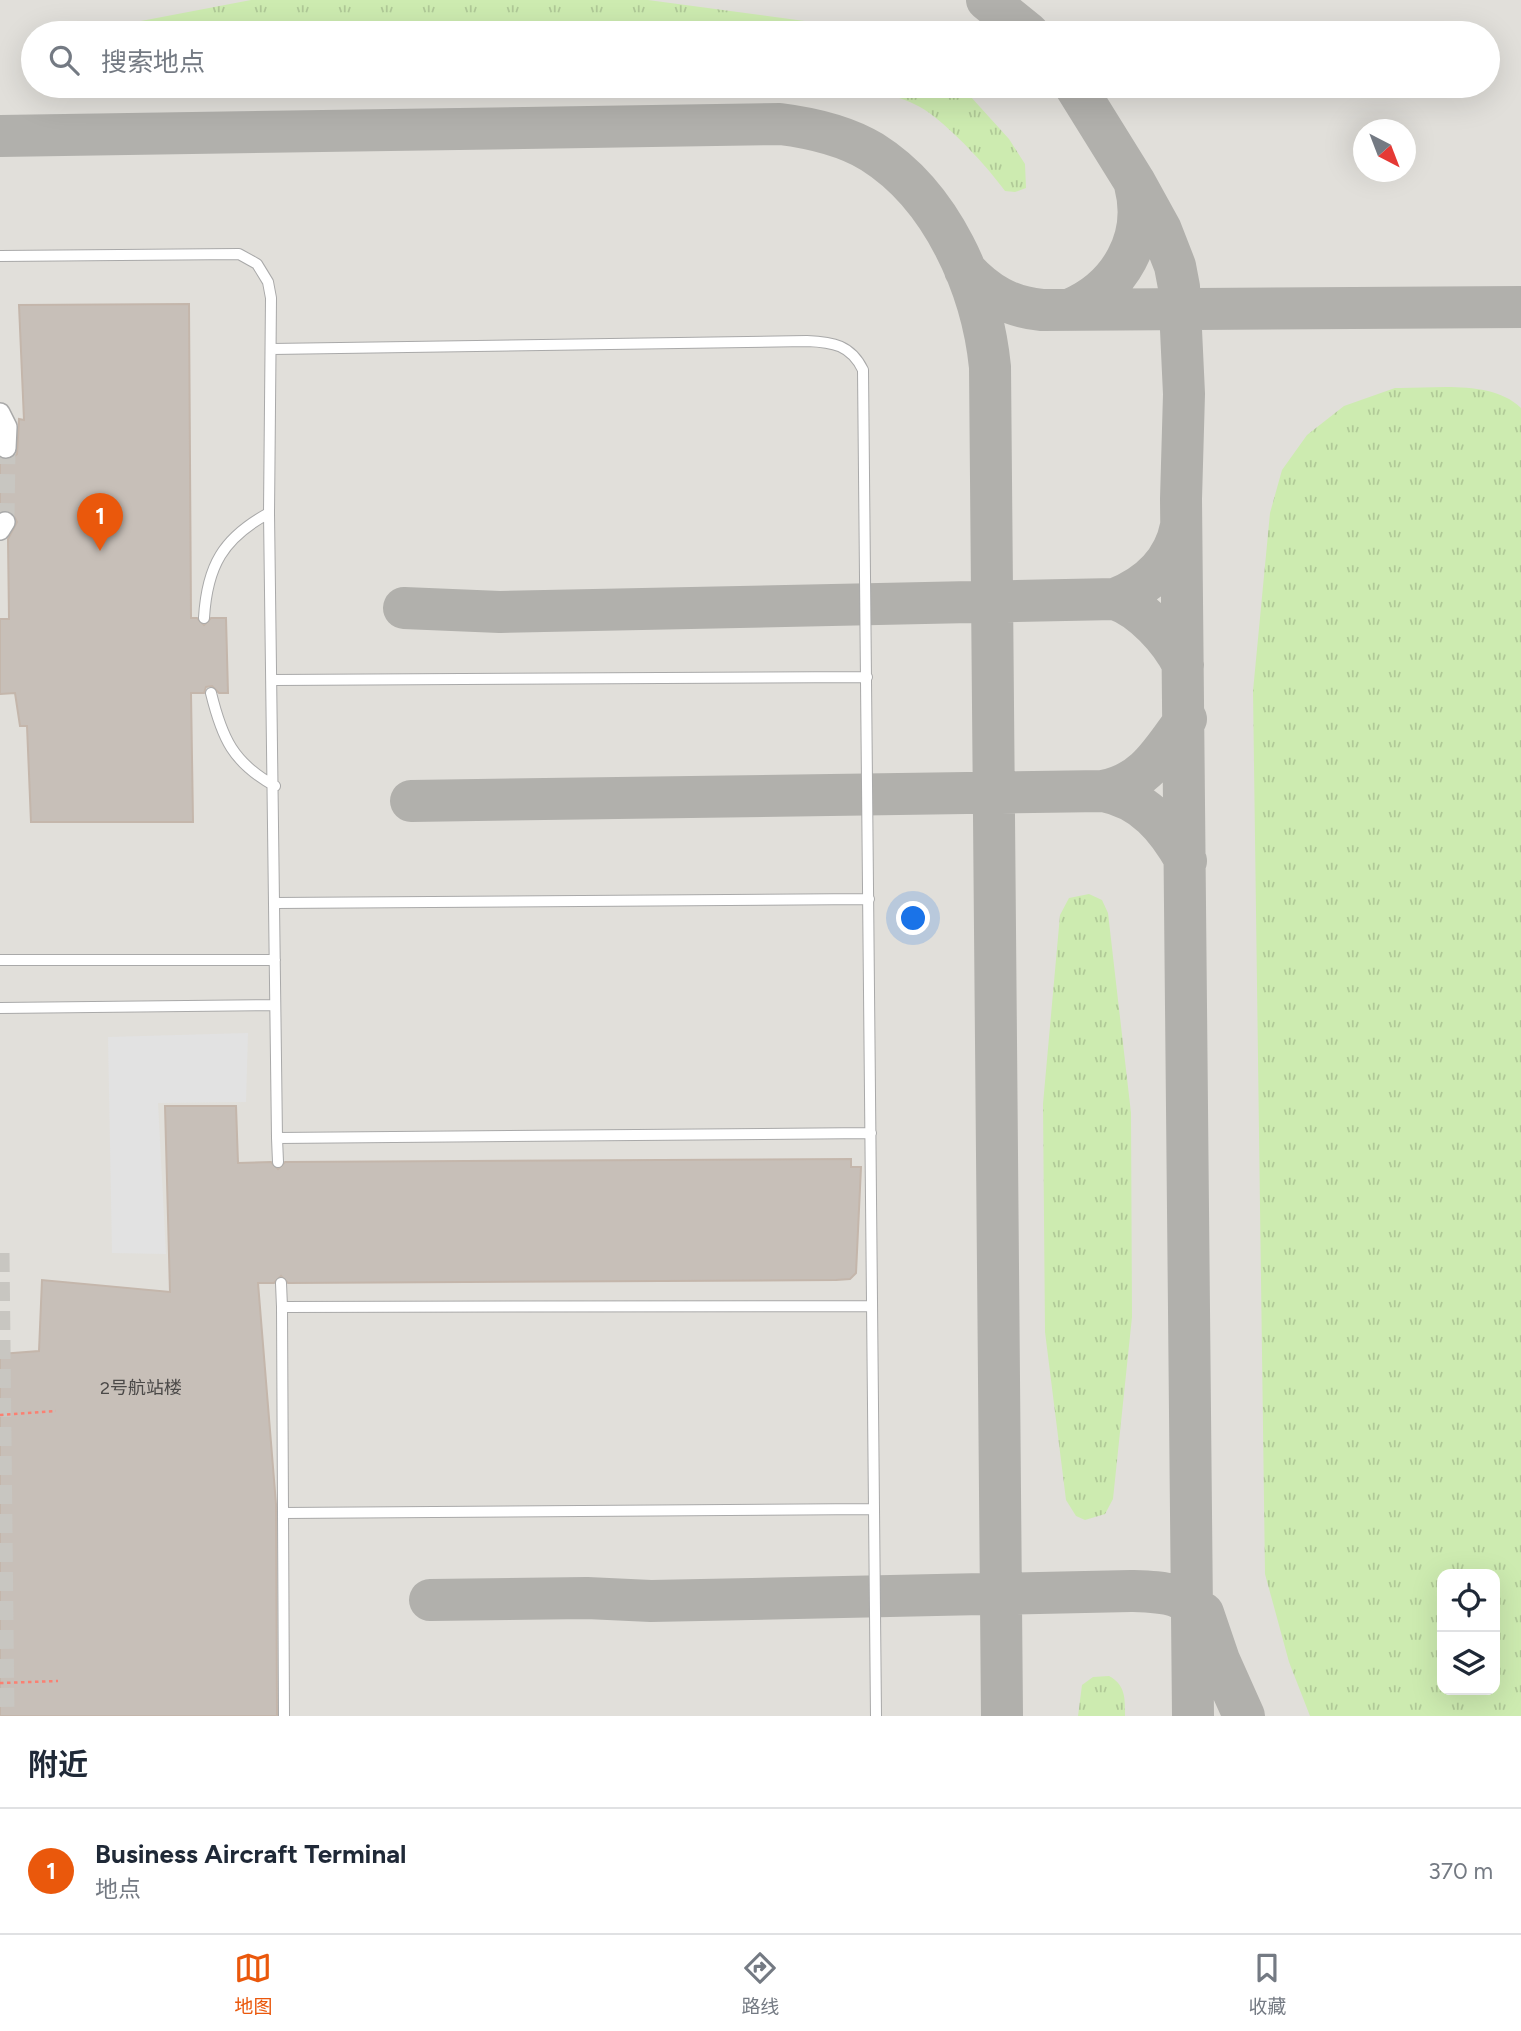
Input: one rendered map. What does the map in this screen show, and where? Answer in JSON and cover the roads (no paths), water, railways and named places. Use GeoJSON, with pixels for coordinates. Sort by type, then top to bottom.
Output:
{"type":"FeatureCollection","features":[{"type":"Feature","properties":{"kind":"street"},"geometry":{"type":"LineString","coordinates":[[0,413],[7,427],[6,448]]}},
{"type":"Feature","properties":{"kind":"lane"},"geometry":{"type":"LineString","coordinates":[[0,256],[239,254],[257,264],[268,282],[272,349],[269,513],[275,786],[274,1005],[278,1162]]}},
{"type":"Feature","properties":{"kind":"lane"},"geometry":{"type":"LineString","coordinates":[[272,349],[807,341],[844,346],[858,360],[865,383],[870,1306],[876,1716]]}},
{"type":"Feature","properties":{"kind":"lane"},"geometry":{"type":"LineString","coordinates":[[204,618],[209,580],[218,558],[231,539],[269,513]]}},
{"type":"Feature","properties":{"kind":"lane"},"geometry":{"type":"LineString","coordinates":[[273,680],[867,677]]}},
{"type":"Feature","properties":{"kind":"lane"},"geometry":{"type":"LineString","coordinates":[[211,693],[226,743],[240,761],[275,786]]}},
{"type":"Feature","properties":{"kind":"lane"},"geometry":{"type":"LineString","coordinates":[[275,903],[869,899]]}},
{"type":"Feature","properties":{"kind":"lane"},"geometry":{"type":"LineString","coordinates":[[0,960],[275,960]]}},
{"type":"Feature","properties":{"kind":"lane"},"geometry":{"type":"LineString","coordinates":[[0,1008],[274,1005]]}},
{"type":"Feature","properties":{"kind":"lane"},"geometry":{"type":"LineString","coordinates":[[277,1138],[871,1133]]}},
{"type":"Feature","properties":{"kind":"lane"},"geometry":{"type":"LineString","coordinates":[[281,1283],[284,1716]]}},
{"type":"Feature","properties":{"kind":"lane"},"geometry":{"type":"LineString","coordinates":[[282,1307],[870,1306]]}},
{"type":"Feature","properties":{"kind":"lane"},"geometry":{"type":"LineString","coordinates":[[283,1513],[873,1508]]}},
{"type":"Feature","properties":{"kind":"tunnel"},"geometry":{"type":"LineString","coordinates":[[5,522],[6,448]]}},
{"type":"Feature","properties":{"kind":"tunnel"},"geometry":{"type":"LineString","coordinates":[[0,1253],[5,1716]]}},
{"type":"Feature","properties":{"kind":"place","name":"Business Aircraft Terminal"},"geometry":{"type":"Point","coordinates":[100,551]}}]}
